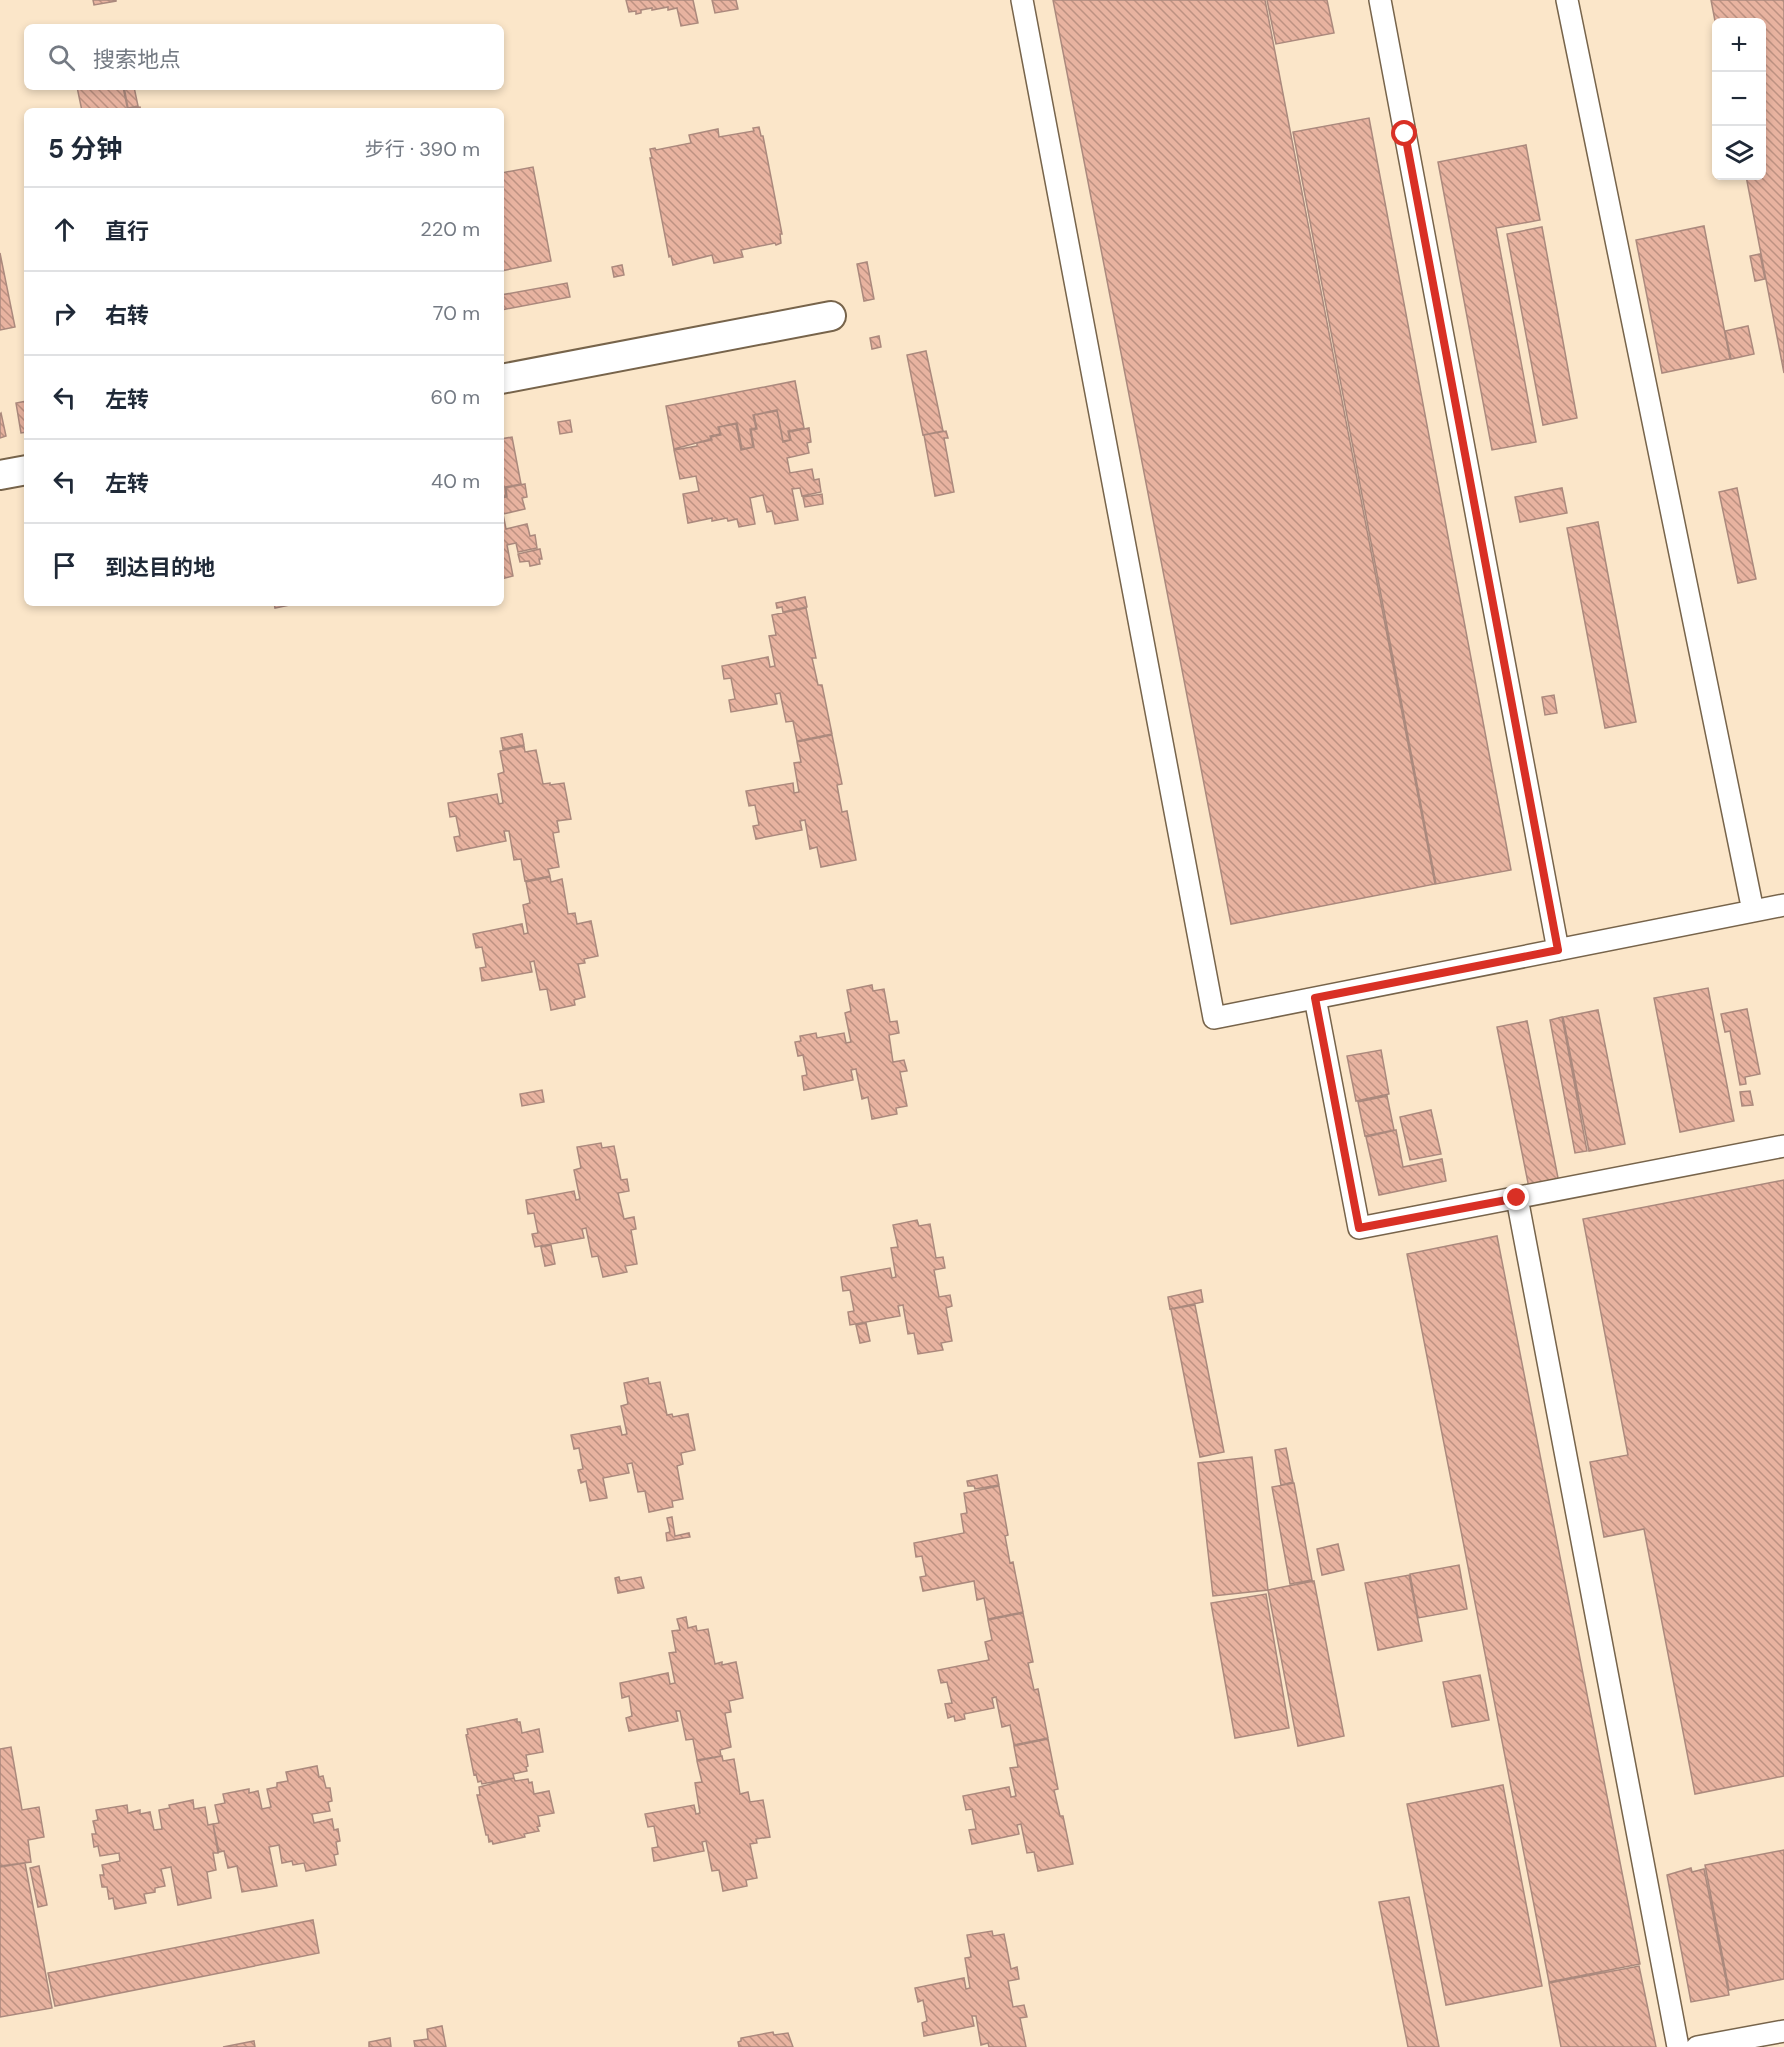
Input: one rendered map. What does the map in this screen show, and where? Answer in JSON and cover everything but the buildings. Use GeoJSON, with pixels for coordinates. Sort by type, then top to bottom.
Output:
{"type":"FeatureCollection","features":[{"type":"Feature","properties":{"kind":"street"},"geometry":{"type":"LineString","coordinates":[[1022,0],[1214,1018],[1784,905]]}},
{"type":"Feature","properties":{"kind":"street"},"geometry":{"type":"LineString","coordinates":[[1380,0],[1558,950]]}},
{"type":"Feature","properties":{"kind":"street"},"geometry":{"type":"LineString","coordinates":[[1567,0],[1753,911]]}},
{"type":"Feature","properties":{"kind":"street"},"geometry":{"type":"LineString","coordinates":[[504,378],[831,315]]}},
{"type":"Feature","properties":{"kind":"street"},"geometry":{"type":"LineString","coordinates":[[0,475],[24,471]]}},
{"type":"Feature","properties":{"kind":"street"},"geometry":{"type":"LineString","coordinates":[[1315,998],[1359,1228],[1784,1146]]}},
{"type":"Feature","properties":{"kind":"street"},"geometry":{"type":"LineString","coordinates":[[1517,1198],[1678,2047]]}},
{"type":"Feature","properties":{"kind":"street"},"geometry":{"type":"LineString","coordinates":[[1697,2047],[1784,2031]]}},
{"type":"Feature","properties":{"kind":"route"},"geometry":{"type":"LineString","coordinates":[[1405,134],[1558,950],[1315,998],[1359,1228],[1517,1198]]}}]}
